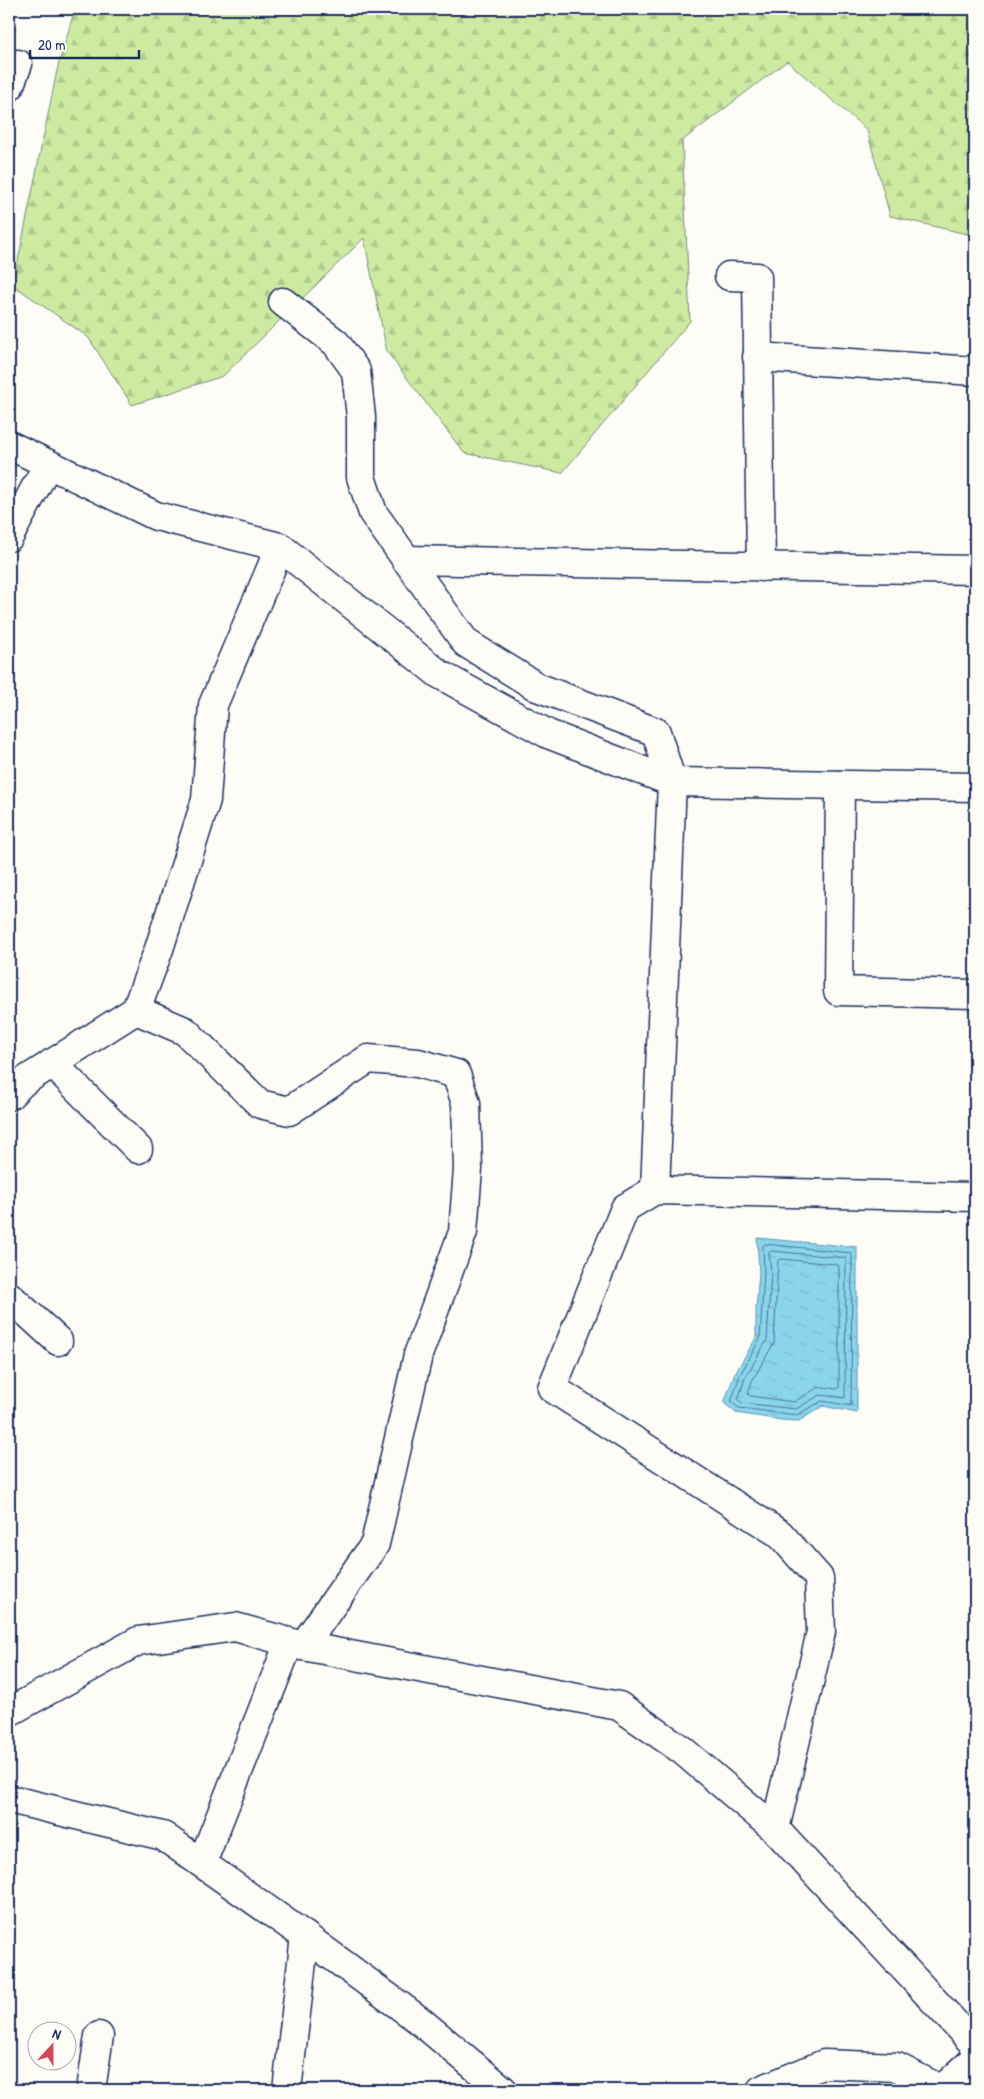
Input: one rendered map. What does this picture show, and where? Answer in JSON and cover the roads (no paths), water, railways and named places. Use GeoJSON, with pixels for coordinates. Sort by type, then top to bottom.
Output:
{"type":"FeatureCollection","features":[{"type":"Feature","properties":{"kind":"street"},"geometry":{"type":"LineString","coordinates":[[729,276],[757,277],[761,567]]}},
{"type":"Feature","properties":{"kind":"street"},"geometry":{"type":"LineString","coordinates":[[283,302],[336,343],[356,371],[361,417],[362,477],[373,513],[466,643],[537,687],[656,732],[672,782],[655,1190]]}},
{"type":"Feature","properties":{"kind":"street"},"geometry":{"type":"LineString","coordinates":[[757,357],[975,370]]}},
{"type":"Feature","properties":{"kind":"street"},"geometry":{"type":"LineString","coordinates":[[9,445],[156,516],[280,547],[439,674],[548,734],[672,782],[975,787]]}},
{"type":"Feature","properties":{"kind":"street"},"geometry":{"type":"LineString","coordinates":[[9,537],[48,464]]}},
{"type":"Feature","properties":{"kind":"street"},"geometry":{"type":"LineString","coordinates":[[9,1096],[23,1082],[136,1010],[159,949],[206,800],[213,705],[280,547]]}},
{"type":"Feature","properties":{"kind":"street"},"geometry":{"type":"LineString","coordinates":[[406,560],[975,570]]}},
{"type":"Feature","properties":{"kind":"street"},"geometry":{"type":"LineString","coordinates":[[840,784],[838,991],[975,994]]}},
{"type":"Feature","properties":{"kind":"street"},"geometry":{"type":"LineString","coordinates":[[136,1010],[185,1031],[260,1104],[289,1112],[368,1059],[418,1063],[456,1074],[466,1102],[468,1169],[462,1232],[418,1355],[375,1544],[296,1644],[202,1864]]}},
{"type":"Feature","properties":{"kind":"street"},"geometry":{"type":"LineString","coordinates":[[52,1063],[138,1149]]}},
{"type":"Feature","properties":{"kind":"street"},"geometry":{"type":"LineString","coordinates":[[775,1829],[821,1632],[819,1578],[780,1534],[552,1388],[625,1208],[655,1190],[975,1197]]}},
{"type":"Feature","properties":{"kind":"street"},"geometry":{"type":"LineString","coordinates":[[9,1296],[58,1341]]}},
{"type":"Feature","properties":{"kind":"street"},"geometry":{"type":"LineString","coordinates":[[9,1712],[138,1641],[235,1628],[296,1644],[619,1706],[682,1750],[775,1829],[975,2045]]}},
{"type":"Feature","properties":{"kind":"street"},"geometry":{"type":"LineString","coordinates":[[9,1799],[163,1836],[305,1936],[419,2020],[503,2090]]}},
{"type":"Feature","properties":{"kind":"street"},"geometry":{"type":"LineString","coordinates":[[287,2090],[305,1936]]}},
{"type":"Feature","properties":{"kind":"street"},"geometry":{"type":"LineString","coordinates":[[91,2090],[99,2036]]}},
{"type":"Feature","properties":{"kind":"street"},"geometry":{"type":"LineString","coordinates":[[761,2090],[824,2064],[897,2067],[941,2090],[975,2059]]}},
{"type":"Feature","properties":{"kind":"water"},"geometry":{"type":"Polygon","coordinates":[[[757,1238],[857,1247],[857,1413],[823,1406],[799,1421],[781,1420],[736,1413],[724,1403],[735,1373],[756,1338],[759,1272],[757,1238]]]}}]}
